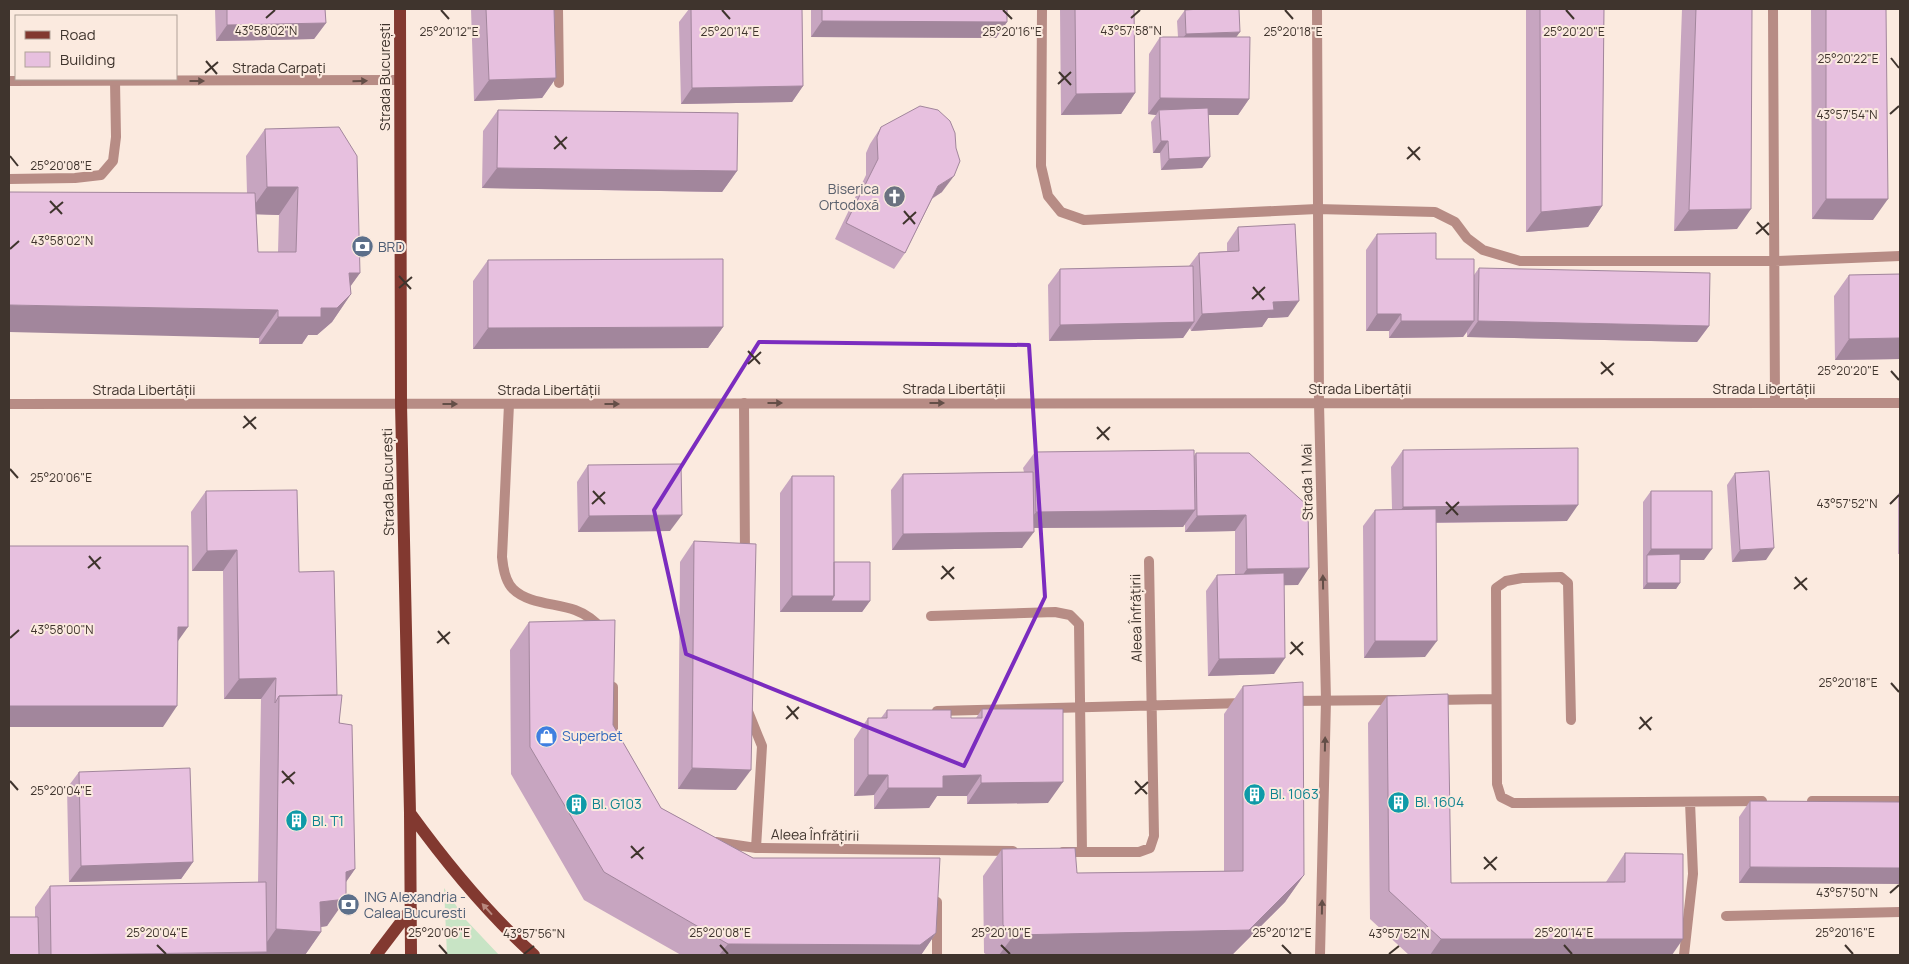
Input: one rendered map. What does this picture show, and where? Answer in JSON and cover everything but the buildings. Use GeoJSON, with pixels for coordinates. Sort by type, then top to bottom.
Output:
{"type":"FeatureCollection","features":[{"type":"Feature","properties":{"kind":"main road","name":"Strada București"},"geometry":{"type":"LineString","coordinates":[[400,9],[401,404],[410,812],[411,955]]}},
{"type":"Feature","properties":{"kind":"main road"},"geometry":{"type":"LineString","coordinates":[[410,812],[434,846],[478,898],[507,931],[534,955]]}},
{"type":"Feature","properties":{"kind":"main road"},"geometry":{"type":"LineString","coordinates":[[376,955],[411,909]]}},
{"type":"Feature","properties":{"kind":"street"},"geometry":{"type":"LineString","coordinates":[[558,9],[558,83]]}},
{"type":"Feature","properties":{"kind":"street"},"geometry":{"type":"LineString","coordinates":[[1042,9],[1041,166],[1048,196],[1061,212],[1084,220],[1317,209],[1435,212],[1455,222],[1467,238],[1483,250],[1520,261],[1775,260],[1900,256]]}},
{"type":"Feature","properties":{"kind":"street","name":"Strada 1 Mai"},"geometry":{"type":"LineString","coordinates":[[1317,9],[1319,403],[1326,700],[1320,955]]}},
{"type":"Feature","properties":{"kind":"street"},"geometry":{"type":"LineString","coordinates":[[1773,9],[1775,403]]}},
{"type":"Feature","properties":{"kind":"street","name":"Strada Carpați"},"geometry":{"type":"LineString","coordinates":[[9,81],[400,80]]}},
{"type":"Feature","properties":{"kind":"street"},"geometry":{"type":"LineString","coordinates":[[9,179],[75,178],[101,174],[113,161],[116,137],[115,81]]}},
{"type":"Feature","properties":{"kind":"street","name":"Strada Libertății"},"geometry":{"type":"LineString","coordinates":[[9,404],[1900,402]]}},
{"type":"Feature","properties":{"kind":"street"},"geometry":{"type":"LineString","coordinates":[[744,403],[745,570]]}},
{"type":"Feature","properties":{"kind":"street"},"geometry":{"type":"LineString","coordinates":[[510,404],[502,557],[504,573],[513,589],[530,599],[576,610],[592,619],[606,634],[609,642]]}},
{"type":"Feature","properties":{"kind":"street","name":"Aleea Înfrățirii"},"geometry":{"type":"LineString","coordinates":[[1053,852],[1139,852],[1150,848],[1154,836],[1150,705],[1149,561]]}},
{"type":"Feature","properties":{"kind":"street"},"geometry":{"type":"LineString","coordinates":[[1571,720],[1568,583],[1561,577],[1522,578],[1506,581],[1496,588],[1497,784],[1501,797],[1513,803],[1776,801]]}},
{"type":"Feature","properties":{"kind":"street"},"geometry":{"type":"LineString","coordinates":[[931,616],[1055,612],[1070,615],[1079,624],[1082,852]]}},
{"type":"Feature","properties":{"kind":"street"},"geometry":{"type":"LineString","coordinates":[[613,679],[614,748]]}},
{"type":"Feature","properties":{"kind":"street","name":"Aleea Înfrățirii"},"geometry":{"type":"LineString","coordinates":[[746,696],[746,706],[762,746],[756,848],[937,855],[1024,852]]}},
{"type":"Feature","properties":{"kind":"street"},"geometry":{"type":"LineString","coordinates":[[1426,700],[1496,699]]}},
{"type":"Feature","properties":{"kind":"street"},"geometry":{"type":"LineString","coordinates":[[1278,702],[1406,700]]}},
{"type":"Feature","properties":{"kind":"street"},"geometry":{"type":"LineString","coordinates":[[936,711],[1258,702]]}},
{"type":"Feature","properties":{"kind":"street"},"geometry":{"type":"LineString","coordinates":[[1805,801],[1900,801]]}},
{"type":"Feature","properties":{"kind":"street"},"geometry":{"type":"LineString","coordinates":[[1684,955],[1692,874],[1690,802]]}},
{"type":"Feature","properties":{"kind":"street"},"geometry":{"type":"LineString","coordinates":[[704,838],[720,844],[756,848]]}},
{"type":"Feature","properties":{"kind":"street"},"geometry":{"type":"LineString","coordinates":[[937,889],[937,955]]}},
{"type":"Feature","properties":{"kind":"street"},"geometry":{"type":"LineString","coordinates":[[1726,916],[1900,912]]}},
{"type":"Feature","properties":{"kind":"highlighted area"},"geometry":{"type":"Polygon","coordinates":[[[759,342],[1029,345],[1045,597],[964,766],[686,654],[654,510],[759,342]]]}},
{"type":"Feature","properties":{"kind":"green space"},"geometry":{"type":"Polygon","coordinates":[[[444,888],[466,920],[499,955],[447,955],[444,888]]]}},
{"type":"Feature","properties":{"kind":"place","name":"Biserica Ortodoxă"},"geometry":{"type":"Point","coordinates":[895,197]}},
{"type":"Feature","properties":{"kind":"place","name":"BRD"},"geometry":{"type":"Point","coordinates":[362,247]}},
{"type":"Feature","properties":{"kind":"place","name":"Superbet"},"geometry":{"type":"Point","coordinates":[546,736]}},
{"type":"Feature","properties":{"kind":"place","name":"Bl. 1063"},"geometry":{"type":"Point","coordinates":[1254,794]}},
{"type":"Feature","properties":{"kind":"place","name":"Bl. 1604"},"geometry":{"type":"Point","coordinates":[1399,802]}},
{"type":"Feature","properties":{"kind":"place","name":"Bl. G103"},"geometry":{"type":"Point","coordinates":[576,804]}},
{"type":"Feature","properties":{"kind":"place","name":"Bl. T1"},"geometry":{"type":"Point","coordinates":[296,821]}},
{"type":"Feature","properties":{"kind":"place","name":"ING Alexandria - Calea Bucuresti"},"geometry":{"type":"Point","coordinates":[348,905]}}]}
